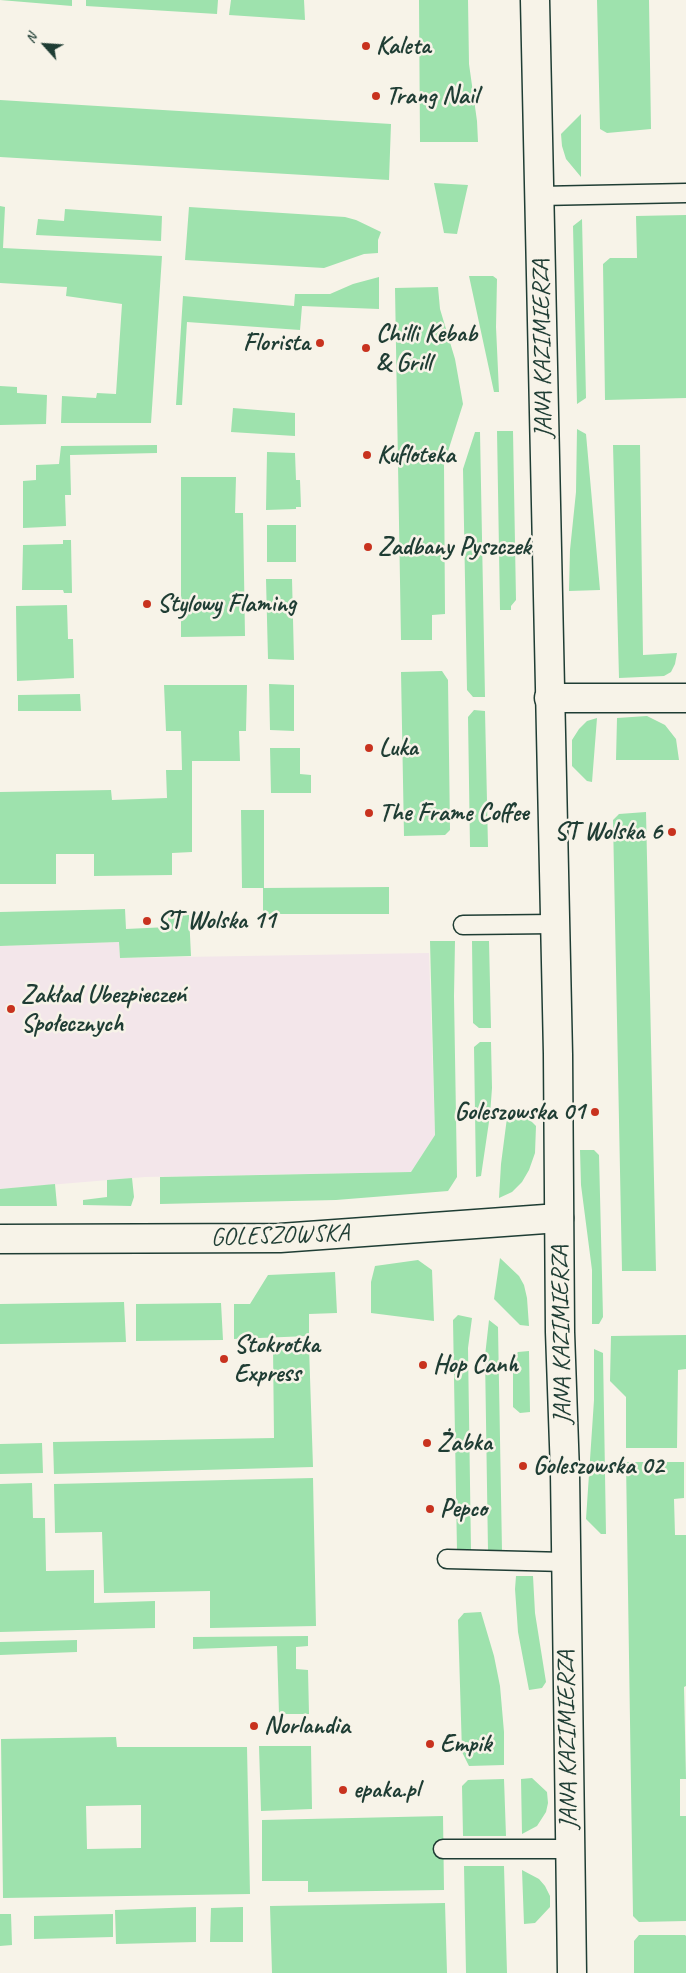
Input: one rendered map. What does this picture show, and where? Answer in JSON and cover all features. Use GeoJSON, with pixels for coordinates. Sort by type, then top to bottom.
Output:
{"type":"FeatureCollection","features":[{"type":"Feature","properties":{"kind":"street","name":"JANA KAZIMIERZA"},"geometry":{"type":"LineString","coordinates":[[536,0],[572,1973]]}},
{"type":"Feature","properties":{"kind":"street"},"geometry":{"type":"LineString","coordinates":[[549,698],[686,698]]}},
{"type":"Feature","properties":{"kind":"street","name":"GOLESZOWSKA"},"geometry":{"type":"LineString","coordinates":[[0,1240],[280,1238],[559,1218]]}},
{"type":"Feature","properties":{"kind":"lane"},"geometry":{"type":"LineString","coordinates":[[540,196],[686,193]]}},
{"type":"Feature","properties":{"kind":"lane"},"geometry":{"type":"LineString","coordinates":[[463,925],[554,924]]}},
{"type":"Feature","properties":{"kind":"lane"},"geometry":{"type":"LineString","coordinates":[[447,1559],[565,1562]]}},
{"type":"Feature","properties":{"kind":"lane"},"geometry":{"type":"LineString","coordinates":[[443,1849],[570,1848]]}},
{"type":"Feature","properties":{"kind":"shaded area"},"geometry":{"type":"Polygon","coordinates":[[[119,942],[120,958],[429,953],[435,1135],[411,1172],[145,1177],[0,1189],[0,946],[119,942]]]}},
{"type":"Feature","properties":{"kind":"green space"},"geometry":{"type":"Polygon","coordinates":[[[0,0],[72,0],[72,6],[0,0]]]}},
{"type":"Feature","properties":{"kind":"green space"},"geometry":{"type":"Polygon","coordinates":[[[86,0],[218,0],[217,14],[86,6],[86,0]]]}},
{"type":"Feature","properties":{"kind":"green space"},"geometry":{"type":"Polygon","coordinates":[[[231,0],[304,0],[305,20],[229,15],[231,0]]]}},
{"type":"Feature","properties":{"kind":"green space"},"geometry":{"type":"Polygon","coordinates":[[[419,0],[468,0],[469,64],[478,142],[420,142],[419,0]]]}},
{"type":"Feature","properties":{"kind":"green space"},"geometry":{"type":"Polygon","coordinates":[[[597,0],[649,0],[651,129],[607,133],[600,129],[597,0]]]}},
{"type":"Feature","properties":{"kind":"green space"},"geometry":{"type":"Polygon","coordinates":[[[0,100],[391,124],[389,180],[0,157],[0,100]]]}},
{"type":"Feature","properties":{"kind":"green space"},"geometry":{"type":"Polygon","coordinates":[[[581,114],[581,177],[566,159],[561,134],[581,114]]]}},
{"type":"Feature","properties":{"kind":"green space"},"geometry":{"type":"Polygon","coordinates":[[[434,183],[468,185],[457,234],[444,233],[434,183]]]}},
{"type":"Feature","properties":{"kind":"green space"},"geometry":{"type":"Polygon","coordinates":[[[0,206],[5,207],[3,248],[162,256],[151,423],[61,423],[62,396],[96,398],[97,393],[116,394],[122,304],[66,296],[67,287],[0,283],[0,206]]]}},
{"type":"Feature","properties":{"kind":"green space"},"geometry":{"type":"Polygon","coordinates":[[[189,207],[345,217],[381,232],[378,240],[378,253],[364,254],[324,268],[185,260],[189,207]]]}},
{"type":"Feature","properties":{"kind":"green space"},"geometry":{"type":"Polygon","coordinates":[[[65,209],[162,216],[161,241],[36,235],[38,219],[64,221],[65,209]]]}},
{"type":"Feature","properties":{"kind":"green space"},"geometry":{"type":"Polygon","coordinates":[[[686,215],[686,398],[605,400],[603,264],[610,258],[637,258],[636,216],[686,215]]]}},
{"type":"Feature","properties":{"kind":"green space"},"geometry":{"type":"Polygon","coordinates":[[[582,219],[586,398],[577,404],[573,226],[582,219]]]}},
{"type":"Feature","properties":{"kind":"green space"},"geometry":{"type":"Polygon","coordinates":[[[469,276],[493,276],[497,279],[496,327],[499,392],[494,392],[469,276]]]}},
{"type":"Feature","properties":{"kind":"green space"},"geometry":{"type":"Polygon","coordinates":[[[379,277],[379,309],[302,306],[300,330],[187,322],[182,405],[176,405],[183,296],[294,306],[295,294],[330,294],[353,284],[379,277]]]}},
{"type":"Feature","properties":{"kind":"green space"},"geometry":{"type":"Polygon","coordinates":[[[438,287],[440,309],[455,359],[463,404],[444,464],[445,614],[432,615],[432,640],[401,640],[395,288],[438,287]]]}},
{"type":"Feature","properties":{"kind":"green space"},"geometry":{"type":"Polygon","coordinates":[[[0,386],[17,387],[17,393],[47,395],[46,424],[0,425],[0,386]]]}},
{"type":"Feature","properties":{"kind":"green space"},"geometry":{"type":"Polygon","coordinates":[[[233,408],[295,413],[295,436],[231,432],[233,408]]]}},
{"type":"Feature","properties":{"kind":"green space"},"geometry":{"type":"Polygon","coordinates":[[[577,429],[586,434],[600,590],[569,591],[570,550],[576,492],[577,429]]]}},
{"type":"Feature","properties":{"kind":"green space"},"geometry":{"type":"Polygon","coordinates":[[[497,431],[513,431],[516,600],[511,606],[511,610],[500,610],[497,431]]]}},
{"type":"Feature","properties":{"kind":"green space"},"geometry":{"type":"Polygon","coordinates":[[[475,432],[480,432],[485,697],[473,697],[467,690],[463,469],[475,432]]]}},
{"type":"Feature","properties":{"kind":"green space"},"geometry":{"type":"Polygon","coordinates":[[[157,445],[157,453],[70,455],[71,495],[65,495],[66,526],[23,528],[23,481],[36,480],[36,465],[59,464],[61,446],[157,445]]]}},
{"type":"Feature","properties":{"kind":"green space"},"geometry":{"type":"Polygon","coordinates":[[[613,445],[640,445],[643,655],[677,653],[671,672],[664,676],[619,678],[613,445]]]}},
{"type":"Feature","properties":{"kind":"green space"},"geometry":{"type":"Polygon","coordinates":[[[267,452],[295,453],[296,480],[300,480],[301,507],[296,507],[296,509],[266,510],[267,452]]]}},
{"type":"Feature","properties":{"kind":"green space"},"geometry":{"type":"Polygon","coordinates":[[[181,477],[236,477],[235,513],[243,513],[245,636],[181,637],[181,477]]]}},
{"type":"Feature","properties":{"kind":"green space"},"geometry":{"type":"Polygon","coordinates":[[[267,525],[296,525],[296,562],[267,562],[267,525]]]}},
{"type":"Feature","properties":{"kind":"green space"},"geometry":{"type":"Polygon","coordinates":[[[63,540],[71,540],[72,593],[64,593],[63,590],[22,590],[23,545],[63,544],[63,540]]]}},
{"type":"Feature","properties":{"kind":"green space"},"geometry":{"type":"Polygon","coordinates":[[[266,579],[292,579],[294,660],[268,659],[266,579]]]}},
{"type":"Feature","properties":{"kind":"green space"},"geometry":{"type":"Polygon","coordinates":[[[67,605],[68,639],[73,639],[74,678],[17,681],[16,606],[67,605]]]}},
{"type":"Feature","properties":{"kind":"green space"},"geometry":{"type":"Polygon","coordinates":[[[442,671],[448,680],[450,830],[445,835],[404,836],[401,672],[442,671]]]}},
{"type":"Feature","properties":{"kind":"green space"},"geometry":{"type":"Polygon","coordinates":[[[269,684],[294,685],[294,731],[270,730],[269,684]]]}},
{"type":"Feature","properties":{"kind":"green space"},"geometry":{"type":"Polygon","coordinates":[[[164,685],[247,685],[246,731],[239,731],[240,761],[192,761],[192,852],[172,853],[172,875],[94,876],[94,854],[56,854],[56,884],[0,884],[0,792],[111,790],[112,800],[167,798],[166,770],[182,770],[181,731],[166,731],[164,685]]]}},
{"type":"Feature","properties":{"kind":"green space"},"geometry":{"type":"Polygon","coordinates":[[[80,694],[81,711],[18,711],[18,695],[80,694]]]}},
{"type":"Feature","properties":{"kind":"green space"},"geometry":{"type":"Polygon","coordinates":[[[474,710],[485,711],[488,847],[470,847],[468,717],[474,710]]]}},
{"type":"Feature","properties":{"kind":"green space"},"geometry":{"type":"Polygon","coordinates":[[[647,716],[665,725],[676,739],[679,760],[616,760],[617,718],[647,716]]]}},
{"type":"Feature","properties":{"kind":"green space"},"geometry":{"type":"Polygon","coordinates":[[[597,718],[592,782],[587,781],[572,766],[572,740],[587,721],[597,718]]]}},
{"type":"Feature","properties":{"kind":"green space"},"geometry":{"type":"Polygon","coordinates":[[[270,748],[300,748],[300,774],[311,775],[311,793],[271,793],[270,748]]]}},
{"type":"Feature","properties":{"kind":"green space"},"geometry":{"type":"Polygon","coordinates":[[[241,810],[264,810],[264,888],[389,887],[389,914],[263,914],[263,888],[242,888],[241,810]]]}},
{"type":"Feature","properties":{"kind":"green space"},"geometry":{"type":"Polygon","coordinates":[[[646,812],[656,1271],[622,1271],[613,820],[619,814],[646,812]]]}},
{"type":"Feature","properties":{"kind":"green space"},"geometry":{"type":"Polygon","coordinates":[[[125,909],[126,929],[168,927],[168,914],[189,915],[191,956],[120,958],[119,942],[0,946],[0,912],[125,909]]]}},
{"type":"Feature","properties":{"kind":"green space"},"geometry":{"type":"Polygon","coordinates":[[[430,941],[455,941],[457,1177],[448,1191],[336,1200],[160,1204],[160,1177],[411,1172],[435,1135],[430,941]]]}},
{"type":"Feature","properties":{"kind":"green space"},"geometry":{"type":"Polygon","coordinates":[[[472,941],[489,941],[491,1028],[479,1028],[473,1023],[472,941]]]}},
{"type":"Feature","properties":{"kind":"green space"},"geometry":{"type":"Polygon","coordinates":[[[480,1042],[491,1042],[492,1088],[481,1176],[476,1177],[474,1047],[480,1042]]]}},
{"type":"Feature","properties":{"kind":"green space"},"geometry":{"type":"Polygon","coordinates":[[[508,1110],[520,1110],[536,1126],[535,1153],[522,1182],[512,1192],[499,1198],[501,1164],[508,1110]]]}},
{"type":"Feature","properties":{"kind":"green space"},"geometry":{"type":"Polygon","coordinates":[[[580,1150],[594,1150],[599,1155],[603,1317],[599,1324],[592,1324],[592,1270],[581,1185],[580,1150]]]}},
{"type":"Feature","properties":{"kind":"green space"},"geometry":{"type":"Polygon","coordinates":[[[132,1178],[134,1197],[131,1206],[83,1205],[83,1200],[107,1197],[107,1180],[132,1178]]]}},
{"type":"Feature","properties":{"kind":"green space"},"geometry":{"type":"Polygon","coordinates":[[[55,1184],[57,1206],[0,1206],[0,1189],[55,1184]]]}},
{"type":"Feature","properties":{"kind":"green space"},"geometry":{"type":"Polygon","coordinates":[[[500,1258],[519,1276],[524,1285],[529,1326],[520,1325],[494,1299],[500,1258]]]}},
{"type":"Feature","properties":{"kind":"green space"},"geometry":{"type":"Polygon","coordinates":[[[418,1260],[432,1270],[434,1321],[371,1313],[371,1282],[375,1266],[418,1260]]]}},
{"type":"Feature","properties":{"kind":"green space"},"geometry":{"type":"Polygon","coordinates":[[[335,1272],[337,1313],[309,1314],[309,1336],[234,1339],[234,1304],[250,1304],[268,1275],[335,1272]]]}},
{"type":"Feature","properties":{"kind":"green space"},"geometry":{"type":"Polygon","coordinates":[[[124,1302],[126,1342],[0,1344],[0,1304],[124,1302]]]}},
{"type":"Feature","properties":{"kind":"green space"},"geometry":{"type":"Polygon","coordinates":[[[221,1303],[223,1340],[136,1341],[136,1304],[221,1303]]]}},
{"type":"Feature","properties":{"kind":"green space"},"geometry":{"type":"Polygon","coordinates":[[[458,1315],[472,1318],[468,1348],[471,1551],[457,1551],[453,1320],[458,1315]]]}},
{"type":"Feature","properties":{"kind":"green space"},"geometry":{"type":"Polygon","coordinates":[[[489,1320],[498,1327],[502,1551],[488,1551],[485,1356],[489,1320]]]}},
{"type":"Feature","properties":{"kind":"green space"},"geometry":{"type":"Polygon","coordinates":[[[686,1335],[686,1369],[678,1370],[677,1448],[626,1448],[626,1397],[610,1381],[611,1336],[686,1335]]]}},
{"type":"Feature","properties":{"kind":"green space"},"geometry":{"type":"Polygon","coordinates":[[[273,1347],[309,1347],[313,1467],[54,1474],[53,1442],[274,1438],[273,1347]]]}},
{"type":"Feature","properties":{"kind":"green space"},"geometry":{"type":"Polygon","coordinates":[[[594,1349],[603,1353],[606,1534],[601,1534],[586,1519],[594,1400],[594,1349]]]}},
{"type":"Feature","properties":{"kind":"green space"},"geometry":{"type":"Polygon","coordinates":[[[529,1351],[530,1412],[520,1413],[513,1407],[513,1358],[518,1352],[529,1351]]]}},
{"type":"Feature","properties":{"kind":"green space"},"geometry":{"type":"Polygon","coordinates":[[[42,1443],[43,1473],[0,1474],[0,1444],[42,1443]]]}},
{"type":"Feature","properties":{"kind":"green space"},"geometry":{"type":"Polygon","coordinates":[[[626,1462],[684,1462],[684,1498],[674,1499],[675,1535],[686,1535],[686,1686],[684,1687],[686,1779],[680,1779],[680,1816],[686,1816],[686,1921],[639,1922],[633,1916],[626,1462]]]}},
{"type":"Feature","properties":{"kind":"green space"},"geometry":{"type":"Polygon","coordinates":[[[313,1478],[316,1626],[210,1628],[210,1591],[104,1593],[102,1532],[55,1533],[54,1484],[313,1478]]]}},
{"type":"Feature","properties":{"kind":"green space"},"geometry":{"type":"Polygon","coordinates":[[[32,1483],[33,1518],[45,1518],[46,1571],[94,1570],[94,1603],[155,1601],[155,1628],[0,1632],[0,1484],[32,1483]]]}},
{"type":"Feature","properties":{"kind":"green space"},"geometry":{"type":"Polygon","coordinates":[[[516,1576],[533,1576],[535,1613],[546,1682],[542,1688],[529,1690],[518,1632],[516,1576]]]}},
{"type":"Feature","properties":{"kind":"green space"},"geometry":{"type":"Polygon","coordinates":[[[481,1612],[494,1656],[500,1686],[504,1732],[504,1765],[469,1766],[462,1752],[458,1620],[464,1613],[481,1612]]]}},
{"type":"Feature","properties":{"kind":"green space"},"geometry":{"type":"Polygon","coordinates":[[[308,1636],[308,1646],[296,1647],[296,1669],[308,1670],[309,1714],[279,1714],[277,1646],[193,1649],[193,1637],[308,1636]]]}},
{"type":"Feature","properties":{"kind":"green space"},"geometry":{"type":"Polygon","coordinates":[[[77,1640],[77,1652],[0,1655],[0,1642],[77,1640]]]}},
{"type":"Feature","properties":{"kind":"green space"},"geometry":{"type":"Polygon","coordinates":[[[116,1737],[117,1747],[247,1747],[250,1894],[3,1898],[1,1739],[116,1737]],[[141,1805],[86,1806],[87,1849],[141,1848],[141,1805]]]}},
{"type":"Feature","properties":{"kind":"green space"},"geometry":{"type":"Polygon","coordinates":[[[259,1746],[311,1746],[312,1809],[261,1811],[259,1746]]]}},
{"type":"Feature","properties":{"kind":"green space"},"geometry":{"type":"Polygon","coordinates":[[[532,1778],[547,1792],[548,1803],[546,1812],[537,1826],[522,1834],[521,1779],[532,1778]]]}},
{"type":"Feature","properties":{"kind":"green space"},"geometry":{"type":"Polygon","coordinates":[[[504,1779],[506,1836],[463,1836],[462,1786],[468,1780],[504,1779]]]}},
{"type":"Feature","properties":{"kind":"green space"},"geometry":{"type":"Polygon","coordinates":[[[443,1816],[444,1890],[308,1892],[308,1881],[262,1881],[262,1820],[443,1816]]]}},
{"type":"Feature","properties":{"kind":"green space"},"geometry":{"type":"Polygon","coordinates":[[[464,1866],[504,1866],[507,1973],[466,1973],[464,1866]]]}},
{"type":"Feature","properties":{"kind":"green space"},"geometry":{"type":"Polygon","coordinates":[[[522,1870],[539,1879],[550,1896],[550,1907],[535,1923],[524,1924],[522,1870]]]}},
{"type":"Feature","properties":{"kind":"green space"},"geometry":{"type":"Polygon","coordinates":[[[445,1903],[447,1973],[272,1973],[270,1906],[445,1903]]]}},
{"type":"Feature","properties":{"kind":"green space"},"geometry":{"type":"Polygon","coordinates":[[[196,1907],[196,1942],[116,1944],[115,1910],[196,1907]]]}},
{"type":"Feature","properties":{"kind":"green space"},"geometry":{"type":"Polygon","coordinates":[[[243,1907],[243,1942],[210,1942],[211,1908],[243,1907]]]}},
{"type":"Feature","properties":{"kind":"green space"},"geometry":{"type":"Polygon","coordinates":[[[0,1914],[11,1914],[12,1945],[0,1946],[0,1914]]]}},
{"type":"Feature","properties":{"kind":"green space"},"geometry":{"type":"Polygon","coordinates":[[[113,1914],[113,1937],[34,1939],[34,1916],[113,1914]]]}},
{"type":"Feature","properties":{"kind":"green space"},"geometry":{"type":"Polygon","coordinates":[[[639,1935],[685,1935],[686,1973],[634,1973],[634,1941],[639,1935]]]}},
{"type":"Feature","properties":{"kind":"place","name":"Kaleta"},"geometry":{"type":"Point","coordinates":[366,46]}},
{"type":"Feature","properties":{"kind":"place","name":"Trang Nail"},"geometry":{"type":"Point","coordinates":[376,96]}},
{"type":"Feature","properties":{"kind":"place","name":"Florista"},"geometry":{"type":"Point","coordinates":[320,343]}},
{"type":"Feature","properties":{"kind":"place","name":"Chilli Kebab & Grill"},"geometry":{"type":"Point","coordinates":[366,348]}},
{"type":"Feature","properties":{"kind":"place","name":"Kufloteka"},"geometry":{"type":"Point","coordinates":[367,455]}},
{"type":"Feature","properties":{"kind":"place","name":"Zadbany Pyszczek"},"geometry":{"type":"Point","coordinates":[368,547]}},
{"type":"Feature","properties":{"kind":"place","name":"Stylowy Flaming"},"geometry":{"type":"Point","coordinates":[147,604]}},
{"type":"Feature","properties":{"kind":"place","name":"Luka"},"geometry":{"type":"Point","coordinates":[369,748]}},
{"type":"Feature","properties":{"kind":"place","name":"The Frame Coffee"},"geometry":{"type":"Point","coordinates":[369,813]}},
{"type":"Feature","properties":{"kind":"place","name":"ST Wolska 6"},"geometry":{"type":"Point","coordinates":[672,832]}},
{"type":"Feature","properties":{"kind":"place","name":"ST Wolska 11"},"geometry":{"type":"Point","coordinates":[147,921]}},
{"type":"Feature","properties":{"kind":"place","name":"Zakład Ubezpieczeń Społecznych"},"geometry":{"type":"Point","coordinates":[11,1009]}},
{"type":"Feature","properties":{"kind":"place","name":"Goleszowska 01"},"geometry":{"type":"Point","coordinates":[595,1112]}},
{"type":"Feature","properties":{"kind":"place","name":"Stokrotka Express"},"geometry":{"type":"Point","coordinates":[224,1359]}},
{"type":"Feature","properties":{"kind":"place","name":"Hop Canh"},"geometry":{"type":"Point","coordinates":[423,1365]}},
{"type":"Feature","properties":{"kind":"place","name":"Żabka"},"geometry":{"type":"Point","coordinates":[427,1443]}},
{"type":"Feature","properties":{"kind":"place","name":"Goleszowska 02"},"geometry":{"type":"Point","coordinates":[523,1466]}},
{"type":"Feature","properties":{"kind":"place","name":"Pepco"},"geometry":{"type":"Point","coordinates":[430,1509]}},
{"type":"Feature","properties":{"kind":"place","name":"Norlandia"},"geometry":{"type":"Point","coordinates":[254,1726]}},
{"type":"Feature","properties":{"kind":"place","name":"Empik"},"geometry":{"type":"Point","coordinates":[430,1744]}},
{"type":"Feature","properties":{"kind":"place","name":"epaka.pl"},"geometry":{"type":"Point","coordinates":[343,1790]}}]}
